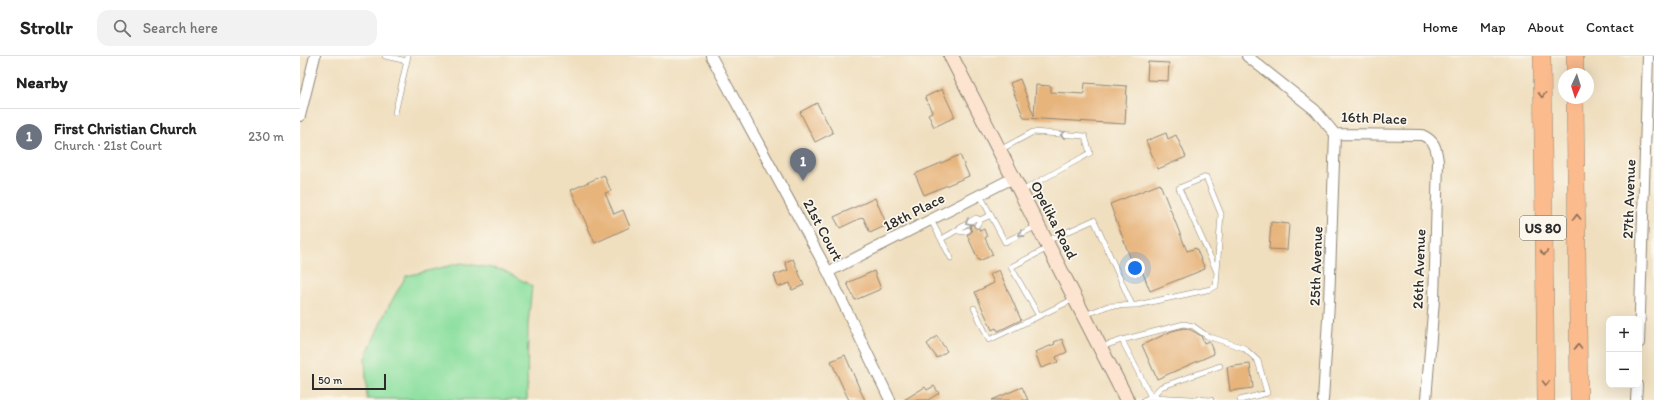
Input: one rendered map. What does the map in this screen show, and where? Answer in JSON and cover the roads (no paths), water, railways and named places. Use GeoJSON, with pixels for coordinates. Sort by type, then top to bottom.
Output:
{"type":"FeatureCollection","features":[{"type":"Feature","properties":{"kind":"highway","name":"US 80"},"geometry":{"type":"LineString","coordinates":[[1542,56],[1546,400]]}},
{"type":"Feature","properties":{"kind":"highway"},"geometry":{"type":"LineString","coordinates":[[1575,56],[1575,68]]}},
{"type":"Feature","properties":{"kind":"highway","name":"US 80"},"geometry":{"type":"LineString","coordinates":[[1575,104],[1579,400]]}},
{"type":"Feature","properties":{"kind":"main road","name":"Opelika Road"},"geometry":{"type":"LineString","coordinates":[[951,56],[1127,400]]}},
{"type":"Feature","properties":{"kind":"street"},"geometry":{"type":"LineString","coordinates":[[300,116],[315,56]]}},
{"type":"Feature","properties":{"kind":"street","name":"21st Court"},"geometry":{"type":"LineString","coordinates":[[711,56],[828,272],[890,400]]}},
{"type":"Feature","properties":{"kind":"street","name":"16th Place"},"geometry":{"type":"LineString","coordinates":[[1247,56],[1315,110],[1334,134],[1422,135],[1432,140]]}},
{"type":"Feature","properties":{"kind":"street","name":"27th Avenue"},"geometry":{"type":"LineString","coordinates":[[1640,316],[1648,56]]}},
{"type":"Feature","properties":{"kind":"street","name":"25th Avenue"},"geometry":{"type":"LineString","coordinates":[[1324,400],[1329,304],[1334,134]]}},
{"type":"Feature","properties":{"kind":"street","name":"26th Avenue"},"geometry":{"type":"LineString","coordinates":[[1426,400],[1434,300],[1438,161],[1437,150],[1432,140]]}},
{"type":"Feature","properties":{"kind":"street","name":"18th Place"},"geometry":{"type":"LineString","coordinates":[[828,272],[1013,178]]}},
{"type":"Feature","properties":{"kind":"street"},"geometry":{"type":"LineString","coordinates":[[1636,400],[1637,388]]}},
{"type":"Feature","properties":{"kind":"lane"},"geometry":{"type":"LineString","coordinates":[[385,56],[407,59],[395,113]]}},
{"type":"Feature","properties":{"kind":"lane"},"geometry":{"type":"LineString","coordinates":[[999,150],[1032,132],[1085,136],[1090,152],[1021,192]]}},
{"type":"Feature","properties":{"kind":"lane"},"geometry":{"type":"LineString","coordinates":[[1084,316],[1108,306],[1132,305],[1211,289],[1216,286],[1217,272],[1221,214],[1206,177],[1179,188],[1217,272]]}},
{"type":"Feature","properties":{"kind":"lane"},"geometry":{"type":"LineString","coordinates":[[980,195],[1005,242],[1038,226]]}},
{"type":"Feature","properties":{"kind":"lane"},"geometry":{"type":"LineString","coordinates":[[941,239],[958,231],[961,226],[976,218],[979,222],[991,215]]}},
{"type":"Feature","properties":{"kind":"lane"},"geometry":{"type":"LineString","coordinates":[[931,220],[951,258]]}},
{"type":"Feature","properties":{"kind":"lane"},"geometry":{"type":"LineString","coordinates":[[1039,316],[1011,267],[1047,244],[1094,220],[1132,305]]}},
{"type":"Feature","properties":{"kind":"lane"},"geometry":{"type":"LineString","coordinates":[[958,231],[964,232],[968,230]]}},
{"type":"Feature","properties":{"kind":"lane"},"geometry":{"type":"LineString","coordinates":[[974,308],[989,340],[1075,298]]}},
{"type":"Feature","properties":{"kind":"lane"},"geometry":{"type":"LineString","coordinates":[[1100,347],[1184,324],[1193,326],[1207,336],[1244,348],[1258,361],[1267,393],[1240,400]]}},
{"type":"Feature","properties":{"kind":"lane"},"geometry":{"type":"LineString","coordinates":[[1122,340],[1151,397]]}},
{"type":"Feature","properties":{"kind":"lane"},"geometry":{"type":"LineString","coordinates":[[1144,400],[1151,397],[1161,387],[1220,366]]}},
{"type":"Feature","properties":{"kind":"lane"},"geometry":{"type":"LineString","coordinates":[[1151,397],[1211,400]]}},
{"type":"Feature","properties":{"kind":"place","name":"First Christian Church"},"geometry":{"type":"Point","coordinates":[803,181]}}]}
